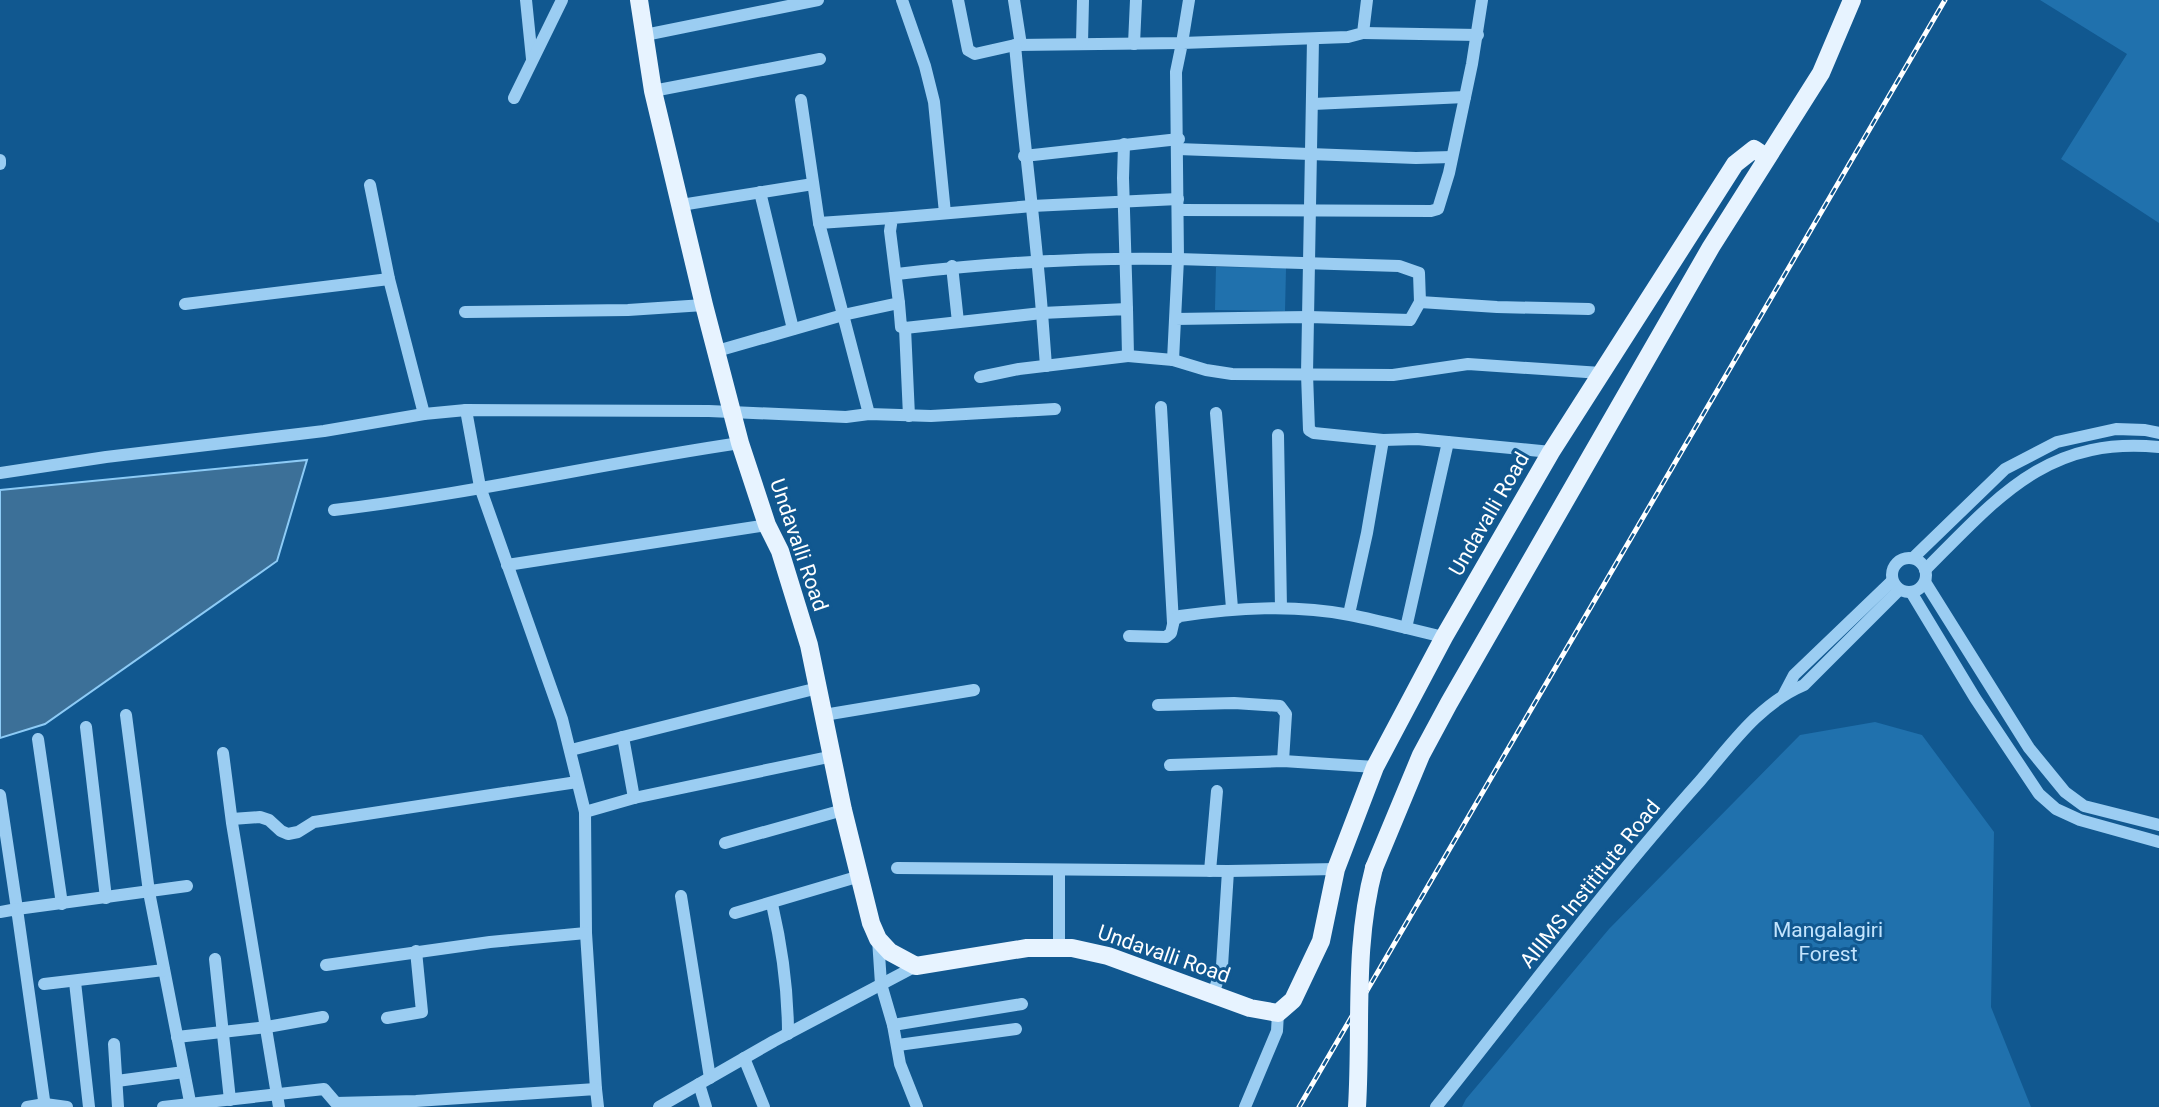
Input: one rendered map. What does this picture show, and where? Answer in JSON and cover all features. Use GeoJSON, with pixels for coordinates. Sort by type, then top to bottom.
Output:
{"type":"FeatureCollection","features":[{"type":"Feature","properties":{"kind":"main road","name":"Undavalli Road"},"geometry":{"type":"LineString","coordinates":[[639,0],[653,92],[704,305],[740,443],[767,525],[780,551],[809,645],[843,810],[871,923],[878,939]]}},
{"type":"Feature","properties":{"kind":"main road"},"geometry":{"type":"LineString","coordinates":[[1357,1107],[1360,940],[1365,901],[1374,868],[1406,788],[1449,703],[1704,259],[1821,73],[1852,0]]}},
{"type":"Feature","properties":{"kind":"main road","name":"Undavalli Road"},"geometry":{"type":"LineString","coordinates":[[916,966],[1027,948],[1072,948],[1108,956],[1250,1008],[1278,1013],[1289,1006],[1321,941],[1336,869],[1375,767],[1444,638],[1551,452],[1735,164],[1754,149],[1766,158]]}},
{"type":"Feature","properties":{"kind":"main road"},"geometry":{"type":"LineString","coordinates":[[878,939],[890,952],[916,966]]}},
{"type":"Feature","properties":{"kind":"street"},"geometry":{"type":"LineString","coordinates":[[526,0],[532,60]]}},
{"type":"Feature","properties":{"kind":"street"},"geometry":{"type":"LineString","coordinates":[[514,98],[562,0]]}},
{"type":"Feature","properties":{"kind":"street"},"geometry":{"type":"LineString","coordinates":[[645,35],[772,5],[818,0]]}},
{"type":"Feature","properties":{"kind":"street"},"geometry":{"type":"LineString","coordinates":[[902,0],[914,31],[934,102],[945,213]]}},
{"type":"Feature","properties":{"kind":"street"},"geometry":{"type":"LineString","coordinates":[[958,0],[968,50],[975,54],[1018,45],[1314,39],[1348,37],[1363,33],[1478,35]]}},
{"type":"Feature","properties":{"kind":"street"},"geometry":{"type":"LineString","coordinates":[[1014,0],[1024,156],[1038,261],[1046,366]]}},
{"type":"Feature","properties":{"kind":"street"},"geometry":{"type":"LineString","coordinates":[[1082,43],[1083,0]]}},
{"type":"Feature","properties":{"kind":"street"},"geometry":{"type":"LineString","coordinates":[[1134,44],[1136,0]]}},
{"type":"Feature","properties":{"kind":"street"},"geometry":{"type":"LineString","coordinates":[[1173,360],[1178,259],[1177,72],[1189,0]]}},
{"type":"Feature","properties":{"kind":"street"},"geometry":{"type":"LineString","coordinates":[[1363,33],[1367,0]]}},
{"type":"Feature","properties":{"kind":"street"},"geometry":{"type":"LineString","coordinates":[[819,223],[1125,201],[1309,211],[1436,211],[1440,207],[1465,97],[1478,35],[1482,0]]}},
{"type":"Feature","properties":{"kind":"street"},"geometry":{"type":"LineString","coordinates":[[1314,39],[1309,211],[1308,427],[1311,432],[1383,440],[1417,439],[1551,452]]}},
{"type":"Feature","properties":{"kind":"street"},"geometry":{"type":"LineString","coordinates":[[653,92],[820,60]]}},
{"type":"Feature","properties":{"kind":"street"},"geometry":{"type":"LineString","coordinates":[[1313,104],[1465,97]]}},
{"type":"Feature","properties":{"kind":"street"},"geometry":{"type":"LineString","coordinates":[[801,100],[819,223],[869,414]]}},
{"type":"Feature","properties":{"kind":"street"},"geometry":{"type":"LineString","coordinates":[[1024,156],[1124,144],[1178,144],[1312,155],[1451,157]]}},
{"type":"Feature","properties":{"kind":"street"},"geometry":{"type":"LineString","coordinates":[[1124,144],[1124,257],[1128,356]]}},
{"type":"Feature","properties":{"kind":"street"},"geometry":{"type":"LineString","coordinates":[[681,205],[813,184]]}},
{"type":"Feature","properties":{"kind":"street"},"geometry":{"type":"LineString","coordinates":[[370,186],[389,279],[424,414]]}},
{"type":"Feature","properties":{"kind":"street"},"geometry":{"type":"LineString","coordinates":[[760,192],[793,329]]}},
{"type":"Feature","properties":{"kind":"street"},"geometry":{"type":"LineString","coordinates":[[892,218],[890,231],[901,327],[1042,313],[1127,309]]}},
{"type":"Feature","properties":{"kind":"street"},"geometry":{"type":"LineString","coordinates":[[897,274],[952,267],[1124,257],[1399,266],[1419,273],[1420,302],[1410,320],[1309,317],[1175,319]]}},
{"type":"Feature","properties":{"kind":"street"},"geometry":{"type":"LineString","coordinates":[[952,267],[958,322]]}},
{"type":"Feature","properties":{"kind":"street"},"geometry":{"type":"LineString","coordinates":[[186,304],[389,279]]}},
{"type":"Feature","properties":{"kind":"street"},"geometry":{"type":"LineString","coordinates":[[1420,302],[1589,309]]}},
{"type":"Feature","properties":{"kind":"street"},"geometry":{"type":"LineString","coordinates":[[717,351],[843,315],[899,303]]}},
{"type":"Feature","properties":{"kind":"street"},"geometry":{"type":"LineString","coordinates":[[465,312],[628,310],[704,305]]}},
{"type":"Feature","properties":{"kind":"street"},"geometry":{"type":"LineString","coordinates":[[905,328],[909,416]]}},
{"type":"Feature","properties":{"kind":"street"},"geometry":{"type":"LineString","coordinates":[[980,377],[1128,356],[1173,360],[1206,370],[1232,374],[1393,375],[1468,364],[1601,373]]}},
{"type":"Feature","properties":{"kind":"street"},"geometry":{"type":"LineString","coordinates":[[1129,636],[1166,637],[1171,633],[1173,622],[1161,407]]}},
{"type":"Feature","properties":{"kind":"street"},"geometry":{"type":"LineString","coordinates":[[0,473],[466,410],[931,416],[1055,409]]}},
{"type":"Feature","properties":{"kind":"street"},"geometry":{"type":"LineString","coordinates":[[466,410],[481,487],[562,719],[585,811],[586,933],[598,1107]]}},
{"type":"Feature","properties":{"kind":"street"},"geometry":{"type":"LineString","coordinates":[[1216,413],[1232,608]]}},
{"type":"Feature","properties":{"kind":"street"},"geometry":{"type":"LineString","coordinates":[[2159,433],[2116,429],[2057,442],[2005,469],[1913,558],[1923,565],[1925,576],[2029,747],[2065,792],[2084,806],[2159,825]]}},
{"type":"Feature","properties":{"kind":"street"},"geometry":{"type":"LineString","coordinates":[[1278,435],[1281,608]]}},
{"type":"Feature","properties":{"kind":"street"},"geometry":{"type":"LineString","coordinates":[[1349,614],[1367,533],[1383,440]]}},
{"type":"Feature","properties":{"kind":"street"},"geometry":{"type":"LineString","coordinates":[[1406,628],[1448,442]]}},
{"type":"Feature","properties":{"kind":"street"},"geometry":{"type":"LineString","coordinates":[[334,510],[406,502],[740,443]]}},
{"type":"Feature","properties":{"kind":"street","name":"AIIIMS Instititute Road"},"geometry":{"type":"LineString","coordinates":[[1901,588],[1917,590],[1925,576],[1998,500],[2045,465],[2095,448],[2130,444],[2159,447]]}},
{"type":"Feature","properties":{"kind":"street"},"geometry":{"type":"LineString","coordinates":[[507,565],[767,525]]}},
{"type":"Feature","properties":{"kind":"street","name":"AIIIMS Instititute Road"},"geometry":{"type":"LineString","coordinates":[[1901,588],[1892,570],[1898,561],[1913,558]]}},
{"type":"Feature","properties":{"kind":"street"},"geometry":{"type":"LineString","coordinates":[[1901,588],[2028,781],[2056,809],[2159,842]]}},
{"type":"Feature","properties":{"kind":"street","name":"AIIIMS Instititute Road"},"geometry":{"type":"LineString","coordinates":[[1436,1107],[1669,815],[1760,713],[1784,694],[1804,685],[1901,588]]}},
{"type":"Feature","properties":{"kind":"street"},"geometry":{"type":"LineString","coordinates":[[1173,622],[1180,616],[1232,608],[1281,608],[1349,614],[1444,638]]}},
{"type":"Feature","properties":{"kind":"street"},"geometry":{"type":"LineString","coordinates":[[570,750],[818,688]]}},
{"type":"Feature","properties":{"kind":"street"},"geometry":{"type":"LineString","coordinates":[[824,715],[974,690]]}},
{"type":"Feature","properties":{"kind":"street"},"geometry":{"type":"LineString","coordinates":[[1158,705],[1234,703],[1280,706],[1286,714],[1283,761]]}},
{"type":"Feature","properties":{"kind":"street"},"geometry":{"type":"LineString","coordinates":[[126,715],[149,892],[191,1105]]}},
{"type":"Feature","properties":{"kind":"street"},"geometry":{"type":"LineString","coordinates":[[86,727],[106,898]]}},
{"type":"Feature","properties":{"kind":"street"},"geometry":{"type":"LineString","coordinates":[[623,737],[634,798]]}},
{"type":"Feature","properties":{"kind":"street"},"geometry":{"type":"LineString","coordinates":[[38,739],[62,904]]}},
{"type":"Feature","properties":{"kind":"street"},"geometry":{"type":"LineString","coordinates":[[223,753],[278,1101]]}},
{"type":"Feature","properties":{"kind":"street"},"geometry":{"type":"LineString","coordinates":[[585,811],[833,756]]}},
{"type":"Feature","properties":{"kind":"street"},"geometry":{"type":"LineString","coordinates":[[1170,765],[1283,761],[1375,767]]}},
{"type":"Feature","properties":{"kind":"street"},"geometry":{"type":"LineString","coordinates":[[232,819],[260,817],[269,820],[285,833],[292,834],[314,822],[578,782]]}},
{"type":"Feature","properties":{"kind":"street"},"geometry":{"type":"LineString","coordinates":[[1210,871],[1217,791]]}},
{"type":"Feature","properties":{"kind":"street"},"geometry":{"type":"LineString","coordinates":[[0,795],[45,1106]]}},
{"type":"Feature","properties":{"kind":"street"},"geometry":{"type":"LineString","coordinates":[[2069,815],[2076,799]]}},
{"type":"Feature","properties":{"kind":"street"},"geometry":{"type":"LineString","coordinates":[[725,843],[843,810]]}},
{"type":"Feature","properties":{"kind":"street"},"geometry":{"type":"LineString","coordinates":[[897,868],[1210,871],[1336,869]]}},
{"type":"Feature","properties":{"kind":"street"},"geometry":{"type":"LineString","coordinates":[[1059,870],[1059,948]]}},
{"type":"Feature","properties":{"kind":"street"},"geometry":{"type":"LineString","coordinates":[[1213,995],[1222,967],[1228,871]]}},
{"type":"Feature","properties":{"kind":"street"},"geometry":{"type":"LineString","coordinates":[[735,913],[860,876]]}},
{"type":"Feature","properties":{"kind":"street"},"geometry":{"type":"LineString","coordinates":[[0,912],[187,886]]}},
{"type":"Feature","properties":{"kind":"street"},"geometry":{"type":"LineString","coordinates":[[681,897],[706,1107]]}},
{"type":"Feature","properties":{"kind":"street"},"geometry":{"type":"LineString","coordinates":[[772,904],[782,946],[788,994],[788,1034]]}},
{"type":"Feature","properties":{"kind":"street"},"geometry":{"type":"LineString","coordinates":[[326,965],[416,951],[586,933]]}},
{"type":"Feature","properties":{"kind":"street"},"geometry":{"type":"LineString","coordinates":[[878,939],[881,984],[898,1045],[900,1063],[917,1107]]}},
{"type":"Feature","properties":{"kind":"street"},"geometry":{"type":"LineString","coordinates":[[387,1018],[422,1013],[416,951]]}},
{"type":"Feature","properties":{"kind":"street"},"geometry":{"type":"LineString","coordinates":[[215,959],[230,1100]]}},
{"type":"Feature","properties":{"kind":"street"},"geometry":{"type":"LineString","coordinates":[[659,1107],[916,966]]}},
{"type":"Feature","properties":{"kind":"street"},"geometry":{"type":"LineString","coordinates":[[44,984],[164,970]]}},
{"type":"Feature","properties":{"kind":"street"},"geometry":{"type":"LineString","coordinates":[[75,982],[89,1107]]}},
{"type":"Feature","properties":{"kind":"street"},"geometry":{"type":"LineString","coordinates":[[893,1025],[1022,1004]]}},
{"type":"Feature","properties":{"kind":"street"},"geometry":{"type":"LineString","coordinates":[[1245,1107],[1277,1031],[1278,1013]]}},
{"type":"Feature","properties":{"kind":"street"},"geometry":{"type":"LineString","coordinates":[[177,1037],[267,1027],[323,1017]]}},
{"type":"Feature","properties":{"kind":"street"},"geometry":{"type":"LineString","coordinates":[[898,1045],[1016,1028]]}},
{"type":"Feature","properties":{"kind":"street"},"geometry":{"type":"LineString","coordinates":[[114,1044],[118,1107]]}},
{"type":"Feature","properties":{"kind":"street"},"geometry":{"type":"LineString","coordinates":[[744,1058],[764,1107]]}},
{"type":"Feature","properties":{"kind":"street"},"geometry":{"type":"LineString","coordinates":[[117,1081],[184,1072]]}},
{"type":"Feature","properties":{"kind":"street"},"geometry":{"type":"LineString","coordinates":[[163,1107],[230,1100],[278,1101],[324,1089],[336,1103],[363,1103],[596,1089]]}},
{"type":"Feature","properties":{"kind":"street"},"geometry":{"type":"LineString","coordinates":[[27,1107],[67,1107]]}},
{"type":"Feature","properties":{"kind":"green space"},"geometry":{"type":"Polygon","coordinates":[[[2040,0],[2159,0],[2159,223],[2061,159],[2127,54],[2040,0]]]}},
{"type":"Feature","properties":{"kind":"green space"},"geometry":{"type":"Polygon","coordinates":[[[1216,267],[1286,268],[1285,311],[1215,310],[1216,267]]]}},
{"type":"Feature","properties":{"kind":"green space","name":"Mangalagiri Forest"},"geometry":{"type":"Polygon","coordinates":[[[1875,722],[1922,735],[1994,832],[1991,1007],[2031,1107],[1462,1107],[1609,929],[1800,735],[1875,722]]]}},
{"type":"Feature","properties":{"kind":"shaded area"},"geometry":{"type":"Polygon","coordinates":[[[307,460],[277,561],[45,724],[0,738],[0,490],[307,460]]]}},
{"type":"Feature","properties":{"kind":"railway"},"geometry":{"type":"LineString","coordinates":[[1299,1107],[1945,0]]}}]}
